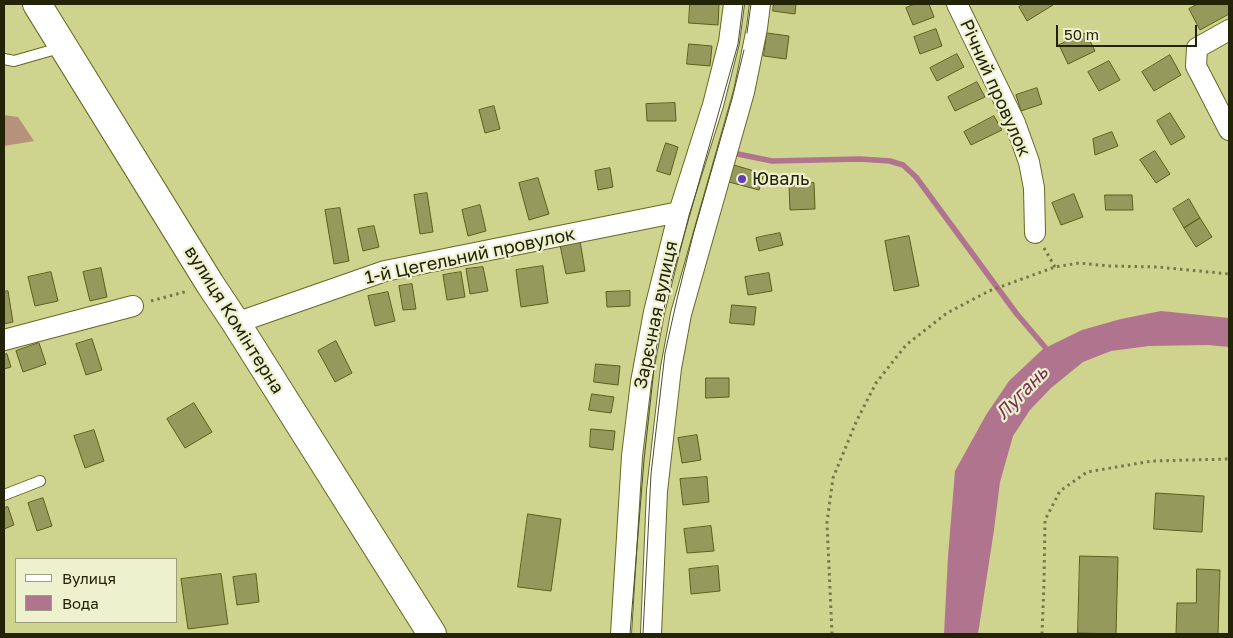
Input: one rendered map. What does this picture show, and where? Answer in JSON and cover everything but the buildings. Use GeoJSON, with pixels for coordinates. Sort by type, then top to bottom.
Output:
{"type":"FeatureCollection","features":[{"type":"Feature","properties":{"kind":"main road","name":"вулиця Комінтерна"},"geometry":{"type":"LineString","coordinates":[[37,4],[210,284],[432,634]]}},
{"type":"Feature","properties":{"kind":"street","name":"Зарєчная вулиця"},"geometry":{"type":"LineString","coordinates":[[621,634],[632,456],[641,382],[654,312],[679,212],[713,105],[729,42],[734,4]]}},
{"type":"Feature","properties":{"kind":"street","name":"Зарєчная вулиця"},"geometry":{"type":"LineString","coordinates":[[651,634],[657,491],[671,368],[680,314],[744,92],[760,4]]}},
{"type":"Feature","properties":{"kind":"street","name":"Річний провулок"},"geometry":{"type":"LineString","coordinates":[[957,4],[1015,123],[1029,162],[1034,188],[1035,233]]}},
{"type":"Feature","properties":{"kind":"street"},"geometry":{"type":"LineString","coordinates":[[1229,30],[1197,48],[1196,66],[1229,130]]}},
{"type":"Feature","properties":{"kind":"street","name":"1-й Цегельний провулок"},"geometry":{"type":"LineString","coordinates":[[236,323],[385,271],[679,212]]}},
{"type":"Feature","properties":{"kind":"street"},"geometry":{"type":"LineString","coordinates":[[4,340],[133,306]]}},
{"type":"Feature","properties":{"kind":"lane"},"geometry":{"type":"LineString","coordinates":[[4,59],[14,61],[64,46]]}},
{"type":"Feature","properties":{"kind":"lane"},"geometry":{"type":"LineString","coordinates":[[4,495],[40,481]]}},
{"type":"Feature","properties":{"kind":"path"},"geometry":{"type":"LineString","coordinates":[[832,634],[827,522],[833,478],[857,420],[876,383],[906,345],[947,313],[989,292],[1054,267],[1079,262],[1109,266],[1158,267],[1229,274]]}},
{"type":"Feature","properties":{"kind":"path"},"geometry":{"type":"LineString","coordinates":[[133,306],[210,284]]}},
{"type":"Feature","properties":{"kind":"path"},"geometry":{"type":"LineString","coordinates":[[1042,634],[1045,520],[1060,491],[1087,472],[1152,461],[1229,459]]}},
{"type":"Feature","properties":{"kind":"shaded area"},"geometry":{"type":"Polygon","coordinates":[[[4,115],[18,117],[34,141],[4,146],[4,115]]]}},
{"type":"Feature","properties":{"kind":"water","name":"Лугань"},"geometry":{"type":"Polygon","coordinates":[[[1161,311],[1229,318],[1229,347],[1208,345],[1149,346],[1111,351],[1083,362],[1051,388],[1030,410],[1013,436],[1000,482],[978,634],[944,634],[955,471],[986,415],[1009,381],[1043,349],[1082,330],[1121,319],[1161,311]]]}},
{"type":"Feature","properties":{"kind":"waterway"},"geometry":{"type":"LineString","coordinates":[[738,154],[772,161],[860,159],[890,161],[903,165],[916,177],[1016,313],[1050,353]]}},
{"type":"Feature","properties":{"kind":"tram line"},"geometry":{"type":"LineString","coordinates":[[630,634],[644,460],[656,350],[666,299],[738,44],[743,4]]}},
{"type":"Feature","properties":{"kind":"tram line"},"geometry":{"type":"LineString","coordinates":[[747,33],[751,4]]}},
{"type":"Feature","properties":{"kind":"tram line"},"geometry":{"type":"LineString","coordinates":[[643,634],[651,474],[665,353],[693,235],[744,50]]}},
{"type":"Feature","properties":{"kind":"place","name":"Юваль"},"geometry":{"type":"Point","coordinates":[742,179]}}]}
